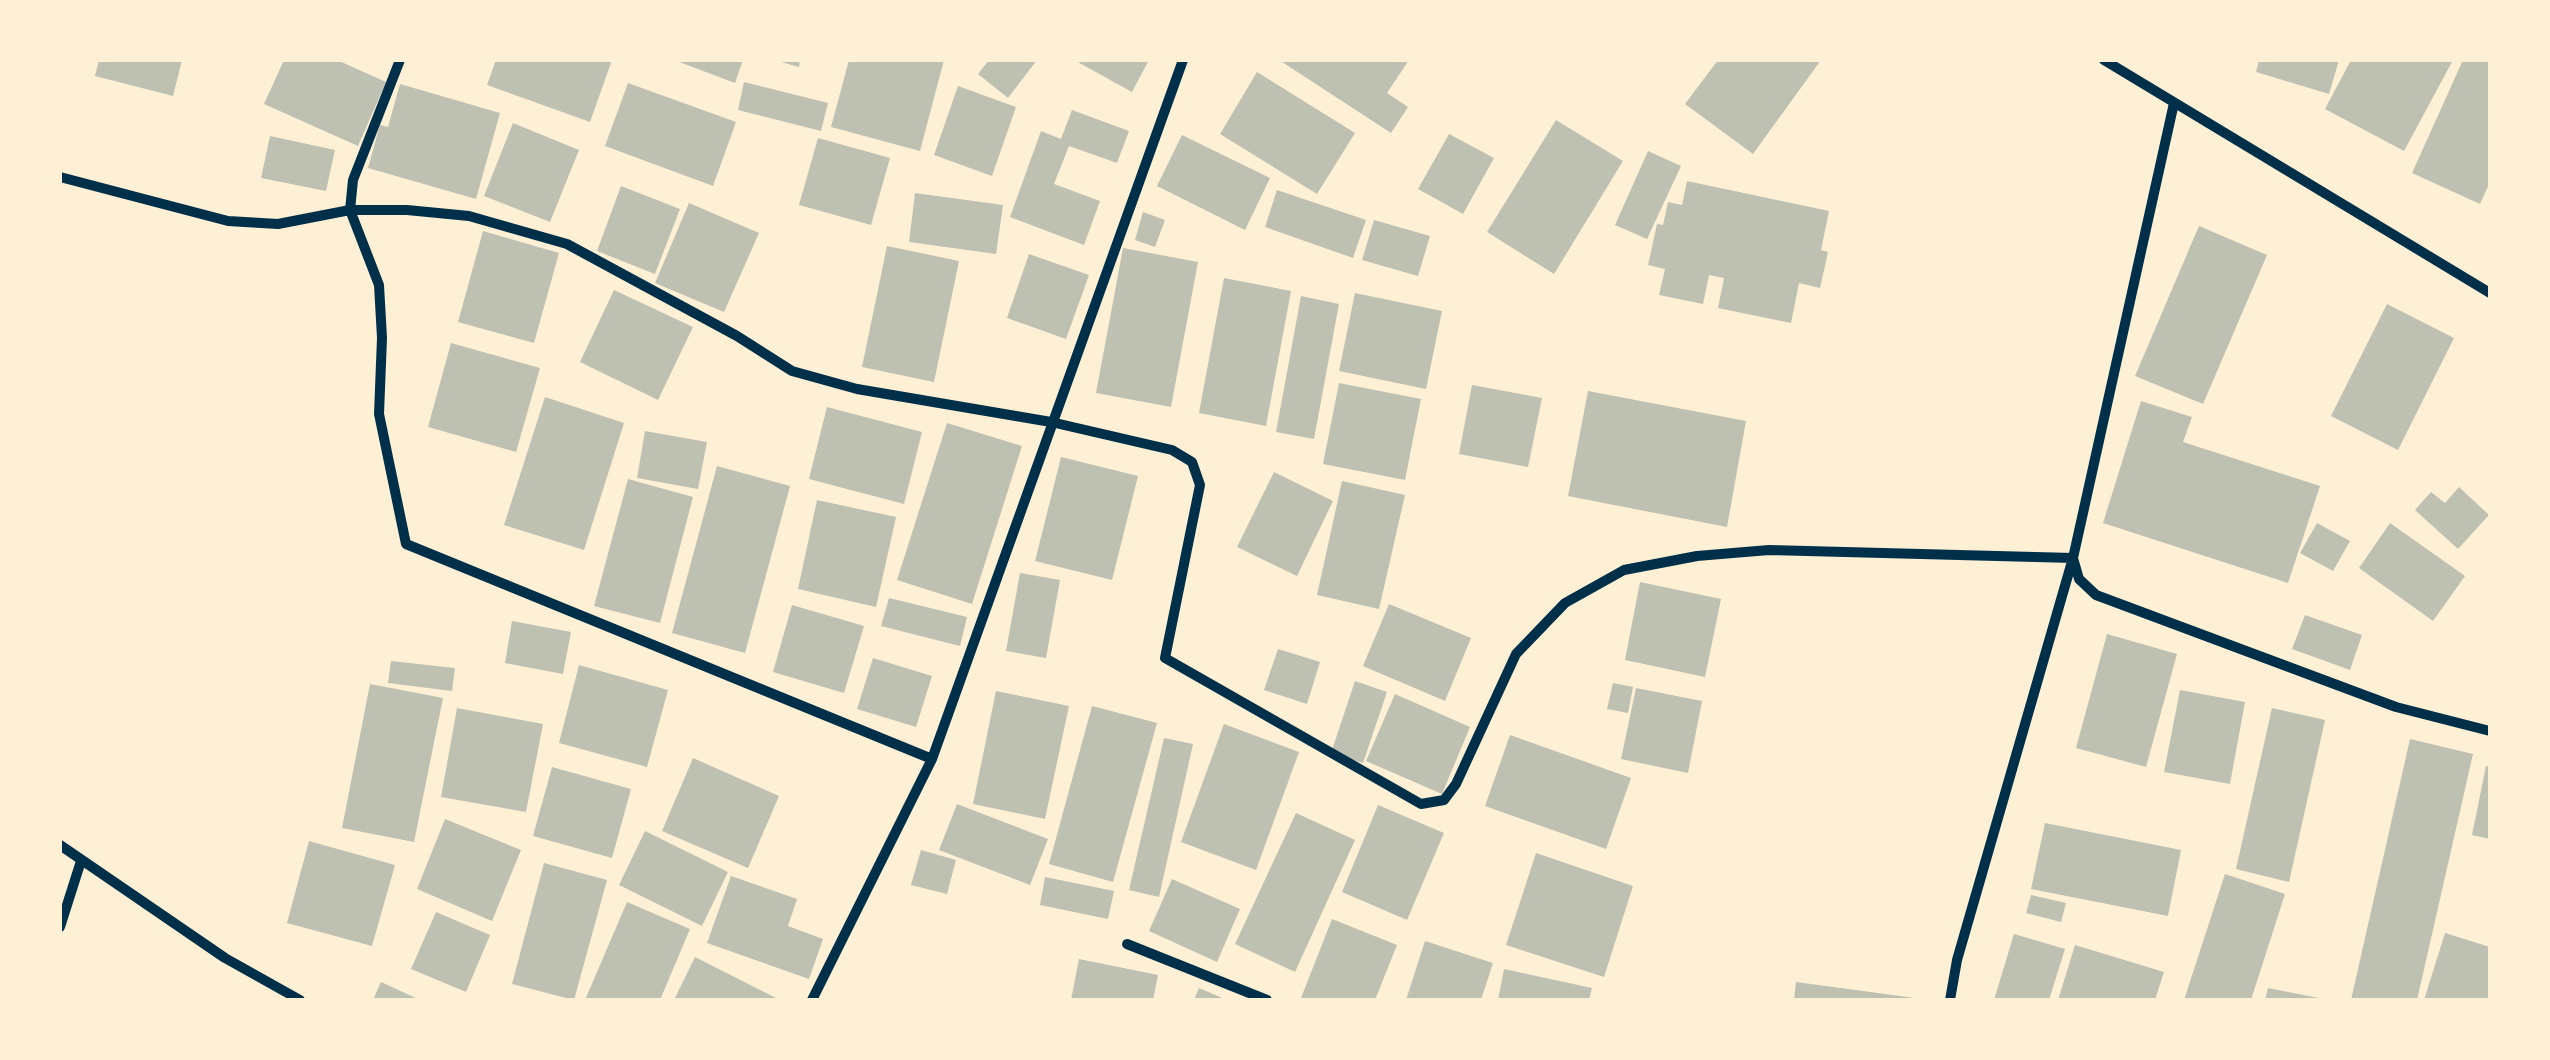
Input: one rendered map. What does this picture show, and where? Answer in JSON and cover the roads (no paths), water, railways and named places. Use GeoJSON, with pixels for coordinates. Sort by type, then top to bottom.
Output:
{"type":"FeatureCollection","features":[{"type":"Feature","properties":{"kind":"street"},"geometry":{"type":"LineString","coordinates":[[400,60],[353,180],[350,210],[379,285],[382,338],[378,414],[406,544],[932,760]]}},
{"type":"Feature","properties":{"kind":"street"},"geometry":{"type":"LineString","coordinates":[[812,1000],[932,760],[1182,60]]}},
{"type":"Feature","properties":{"kind":"street"},"geometry":{"type":"LineString","coordinates":[[2104,60],[2490,293]]}},
{"type":"Feature","properties":{"kind":"street"},"geometry":{"type":"LineString","coordinates":[[1950,1000],[1957,960],[2072,558],[2174,103]]}},
{"type":"Feature","properties":{"kind":"street"},"geometry":{"type":"LineString","coordinates":[[60,176],[228,220],[278,224],[350,210],[469,216],[567,244],[737,336],[792,371],[857,389],[1051,422],[1172,450],[1192,462],[1200,485],[1165,658],[1420,804],[1444,800],[1456,784],[1516,654],[1565,603],[1624,570],[1697,556],[1769,550],[2072,558]]}},
{"type":"Feature","properties":{"kind":"street"},"geometry":{"type":"LineString","coordinates":[[2072,558],[2079,579],[2096,595],[2396,707],[2490,731]]}},
{"type":"Feature","properties":{"kind":"street"},"geometry":{"type":"LineString","coordinates":[[60,845],[225,958],[300,1000]]}},
{"type":"Feature","properties":{"kind":"street"},"geometry":{"type":"LineString","coordinates":[[60,927],[81,860]]}},
{"type":"Feature","properties":{"kind":"street"},"geometry":{"type":"LineString","coordinates":[[1126,944],[1267,1000]]}}]}
